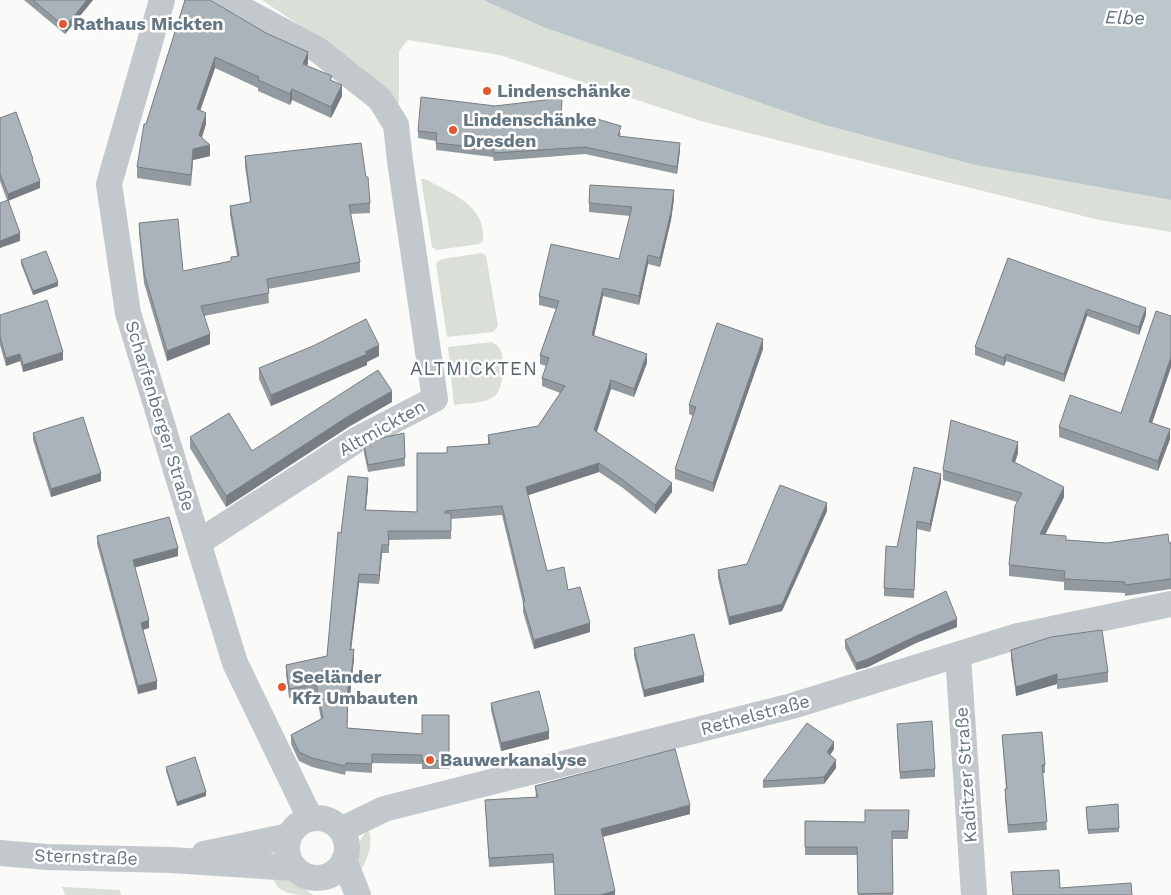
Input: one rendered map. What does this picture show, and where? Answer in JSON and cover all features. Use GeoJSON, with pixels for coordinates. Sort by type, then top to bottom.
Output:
{"type":"FeatureCollection","features":[{"type":"Feature","properties":{"kind":"street","name":"Scharfenberger Straße"},"geometry":{"type":"LineString","coordinates":[[162,0],[109,184],[128,313],[235,663],[310,818]]}},
{"type":"Feature","properties":{"kind":"street","name":"Altmickten"},"geometry":{"type":"LineString","coordinates":[[199,542],[358,439],[435,398],[396,125],[380,99],[318,50],[225,0]]}},
{"type":"Feature","properties":{"kind":"street","name":"Rethelstraße"},"geometry":{"type":"LineString","coordinates":[[341,830],[384,809],[792,706],[1018,636],[1171,604]]}},
{"type":"Feature","properties":{"kind":"street","name":"Kaditzer Straße"},"geometry":{"type":"LineString","coordinates":[[958,655],[974,895]]}},
{"type":"Feature","properties":{"kind":"street"},"geometry":{"type":"LineString","coordinates":[[310,818],[327,819],[341,830],[346,839],[347,850],[344,860],[339,868],[330,874],[310,880],[287,853],[289,836],[301,822],[310,818]]}},
{"type":"Feature","properties":{"kind":"street","name":"Sternstraße"},"geometry":{"type":"LineString","coordinates":[[172,860],[289,836]]}},
{"type":"Feature","properties":{"kind":"street","name":"Sternstraße"},"geometry":{"type":"LineString","coordinates":[[10,854],[47,857],[172,860],[310,880]]}},
{"type":"Feature","properties":{"kind":"street"},"geometry":{"type":"LineString","coordinates":[[344,860],[358,895]]}},
{"type":"Feature","properties":{"kind":"shaded area"},"geometry":{"type":"Polygon","coordinates":[[[262,0],[483,0],[543,27],[821,124],[975,165],[1171,200],[1171,232],[1099,220],[701,121],[500,55],[408,40],[399,51],[399,103],[394,105],[360,66],[262,0]]]}},
{"type":"Feature","properties":{"kind":"shaded area"},"geometry":{"type":"Polygon","coordinates":[[[421,179],[425,179],[450,192],[473,209],[482,225],[483,241],[479,244],[437,250],[432,247],[421,179]]]}},
{"type":"Feature","properties":{"kind":"shaded area"},"geometry":{"type":"Polygon","coordinates":[[[482,253],[486,256],[498,326],[493,332],[447,337],[436,263],[442,259],[482,253]]]}},
{"type":"Feature","properties":{"kind":"shaded area"},"geometry":{"type":"Polygon","coordinates":[[[492,342],[501,350],[503,363],[499,391],[487,400],[454,405],[448,347],[492,342]]]}},
{"type":"Feature","properties":{"kind":"shaded area"},"geometry":{"type":"Polygon","coordinates":[[[368,829],[370,845],[368,855],[361,870],[353,859],[357,845],[368,829]]]}},
{"type":"Feature","properties":{"kind":"shaded area"},"geometry":{"type":"Polygon","coordinates":[[[273,878],[284,879],[294,883],[313,895],[294,894],[283,891],[275,884],[273,878]]]}},
{"type":"Feature","properties":{"kind":"shaded area"},"geometry":{"type":"Polygon","coordinates":[[[62,887],[120,890],[121,895],[65,895],[62,887]]]}},
{"type":"Feature","properties":{"kind":"water","name":"Elbe"},"geometry":{"type":"Polygon","coordinates":[[[483,0],[1171,0],[1171,200],[975,165],[821,124],[543,27],[483,0]]]}},
{"type":"Feature","properties":{"kind":"building","name":"Rathaus Mickten"},"geometry":{"type":"Polygon","coordinates":[[[33,0],[87,0],[65,27],[33,0]]]}},
{"type":"Feature","properties":{"kind":"building"},"geometry":{"type":"Polygon","coordinates":[[[185,0],[210,0],[266,33],[308,52],[303,64],[332,76],[330,80],[342,85],[331,107],[292,89],[290,94],[258,80],[259,77],[215,57],[197,109],[206,113],[199,135],[210,145],[193,149],[191,175],[137,167],[144,124],[146,124],[185,0]]]}},
{"type":"Feature","properties":{"kind":"building"},"geometry":{"type":"Polygon","coordinates":[[[421,97],[495,106],[562,98],[561,119],[587,116],[621,126],[618,136],[680,143],[677,167],[585,147],[494,153],[493,149],[436,143],[437,133],[418,131],[421,97]]]}},
{"type":"Feature","properties":{"kind":"building"},"geometry":{"type":"Polygon","coordinates":[[[16,112],[40,181],[8,194],[0,174],[0,118],[16,112]]]}},
{"type":"Feature","properties":{"kind":"building"},"geometry":{"type":"Polygon","coordinates":[[[361,143],[366,177],[368,177],[370,203],[349,205],[360,262],[267,279],[269,293],[201,306],[210,334],[167,351],[144,273],[139,223],[178,219],[183,271],[231,261],[231,257],[239,256],[230,206],[251,202],[245,156],[361,143]]]}},
{"type":"Feature","properties":{"kind":"building"},"geometry":{"type":"Polygon","coordinates":[[[590,185],[674,190],[660,258],[648,255],[639,296],[603,288],[592,335],[647,354],[634,389],[611,380],[594,430],[672,483],[655,505],[599,463],[526,487],[547,571],[564,567],[568,590],[580,587],[590,623],[534,640],[523,603],[525,602],[502,506],[445,511],[445,513],[451,513],[451,531],[388,531],[389,545],[382,545],[379,575],[359,574],[350,650],[354,649],[350,687],[348,687],[347,728],[422,734],[422,715],[449,715],[449,760],[422,761],[422,755],[372,754],[372,764],[346,763],[345,766],[312,758],[299,752],[291,735],[323,718],[316,684],[289,689],[286,665],[327,656],[338,532],[341,533],[348,476],[368,478],[365,510],[417,512],[417,453],[447,453],[447,447],[490,444],[488,435],[538,426],[565,386],[542,378],[549,358],[540,355],[559,301],[539,296],[551,244],[619,259],[632,207],[589,203],[590,185]]]}},
{"type":"Feature","properties":{"kind":"building"},"geometry":{"type":"Polygon","coordinates":[[[8,200],[20,233],[0,241],[0,203],[8,200]]]}},
{"type":"Feature","properties":{"kind":"building"},"geometry":{"type":"Polygon","coordinates":[[[46,251],[58,282],[33,291],[21,260],[46,251]]]}},
{"type":"Feature","properties":{"kind":"building"},"geometry":{"type":"Polygon","coordinates":[[[1008,258],[1146,308],[1139,327],[1087,309],[1064,374],[1006,354],[1004,358],[975,347],[1008,258]]]}},
{"type":"Feature","properties":{"kind":"building"},"geometry":{"type":"Polygon","coordinates":[[[47,300],[63,352],[23,365],[20,354],[6,358],[0,337],[0,315],[47,300]]]}},
{"type":"Feature","properties":{"kind":"building"},"geometry":{"type":"Polygon","coordinates":[[[1156,311],[1171,316],[1171,357],[1149,422],[1170,429],[1158,461],[1059,427],[1070,395],[1121,413],[1156,311]]]}},
{"type":"Feature","properties":{"kind":"building"},"geometry":{"type":"Polygon","coordinates":[[[366,319],[379,345],[365,352],[367,354],[271,395],[259,368],[313,346],[366,319]]]}},
{"type":"Feature","properties":{"kind":"building"},"geometry":{"type":"Polygon","coordinates":[[[717,323],[763,339],[713,483],[675,469],[696,407],[689,405],[717,323]]]}},
{"type":"Feature","properties":{"kind":"building"},"geometry":{"type":"Polygon","coordinates":[[[378,370],[392,391],[350,415],[226,496],[190,437],[229,413],[252,451],[378,370]]]}},
{"type":"Feature","properties":{"kind":"building"},"geometry":{"type":"Polygon","coordinates":[[[83,417],[101,473],[51,489],[33,433],[83,417]]]}},
{"type":"Feature","properties":{"kind":"building"},"geometry":{"type":"Polygon","coordinates":[[[951,420],[1018,442],[1012,461],[1064,487],[1040,534],[1066,536],[1066,540],[1107,543],[1168,534],[1169,543],[1171,543],[1171,579],[1125,585],[1125,582],[1064,579],[1065,571],[1009,565],[1015,506],[1022,493],[943,470],[951,420]]]}},
{"type":"Feature","properties":{"kind":"building"},"geometry":{"type":"Polygon","coordinates":[[[404,433],[405,458],[368,465],[364,445],[377,439],[404,433]]]}},
{"type":"Feature","properties":{"kind":"building"},"geometry":{"type":"Polygon","coordinates":[[[914,467],[941,474],[930,524],[917,521],[914,590],[884,588],[886,546],[897,547],[914,467]]]}},
{"type":"Feature","properties":{"kind":"building"},"geometry":{"type":"Polygon","coordinates":[[[780,485],[827,503],[782,604],[729,617],[718,570],[747,564],[780,485]]]}},
{"type":"Feature","properties":{"kind":"building"},"geometry":{"type":"Polygon","coordinates":[[[169,517],[178,548],[133,560],[149,620],[141,623],[157,681],[138,686],[97,536],[169,517]]]}},
{"type":"Feature","properties":{"kind":"building"},"geometry":{"type":"Polygon","coordinates":[[[946,591],[957,619],[856,663],[845,640],[946,591]]]}},
{"type":"Feature","properties":{"kind":"building"},"geometry":{"type":"Polygon","coordinates":[[[1102,630],[1108,672],[1057,680],[1057,674],[1016,687],[1011,650],[1051,637],[1102,630]]]}},
{"type":"Feature","properties":{"kind":"building"},"geometry":{"type":"Polygon","coordinates":[[[694,634],[704,675],[644,690],[634,648],[694,634]]]}},
{"type":"Feature","properties":{"kind":"building"},"geometry":{"type":"Polygon","coordinates":[[[539,691],[549,731],[501,743],[491,703],[539,691]]]}},
{"type":"Feature","properties":{"kind":"building"},"geometry":{"type":"Polygon","coordinates":[[[932,721],[935,769],[900,772],[897,724],[932,721]]]}},
{"type":"Feature","properties":{"kind":"building"},"geometry":{"type":"Polygon","coordinates":[[[807,723],[834,742],[827,752],[836,760],[824,777],[763,781],[807,723]]]}},
{"type":"Feature","properties":{"kind":"building"},"geometry":{"type":"Polygon","coordinates":[[[1042,732],[1045,765],[1042,765],[1047,822],[1008,825],[1002,735],[1042,732]]]}},
{"type":"Feature","properties":{"kind":"building"},"geometry":{"type":"Polygon","coordinates":[[[675,749],[690,805],[601,829],[615,891],[600,895],[555,895],[553,854],[489,858],[485,800],[538,797],[535,786],[675,749]]]}},
{"type":"Feature","properties":{"kind":"building"},"geometry":{"type":"Polygon","coordinates":[[[195,757],[206,792],[177,802],[166,767],[195,757]]]}},
{"type":"Feature","properties":{"kind":"building"},"geometry":{"type":"Polygon","coordinates":[[[1118,804],[1119,828],[1088,830],[1086,807],[1118,804]]]}},
{"type":"Feature","properties":{"kind":"building"},"geometry":{"type":"Polygon","coordinates":[[[865,810],[909,810],[908,831],[892,831],[893,893],[858,894],[857,847],[805,847],[805,821],[865,822],[865,810]]]}},
{"type":"Feature","properties":{"kind":"building"},"geometry":{"type":"Polygon","coordinates":[[[1059,870],[1060,888],[1131,883],[1132,895],[1013,895],[1011,872],[1059,870]]]}},
{"type":"Feature","properties":{"kind":"place","name":"Rathaus Mickten"},"geometry":{"type":"Point","coordinates":[63,24]}},
{"type":"Feature","properties":{"kind":"place","name":"Lindenschänke"},"geometry":{"type":"Point","coordinates":[487,91]}},
{"type":"Feature","properties":{"kind":"place","name":"Lindenschänke Dresden"},"geometry":{"type":"Point","coordinates":[453,130]}},
{"type":"Feature","properties":{"kind":"place","name":"Seeländer Kfz Umbauten"},"geometry":{"type":"Point","coordinates":[282,687]}},
{"type":"Feature","properties":{"kind":"place","name":"Bauwerkanalyse"},"geometry":{"type":"Point","coordinates":[430,760]}},
{"type":"Feature","properties":{"kind":"district","name":"ALTMICKTEN"},"geometry":{"type":"Point","coordinates":[474,368]}}]}
